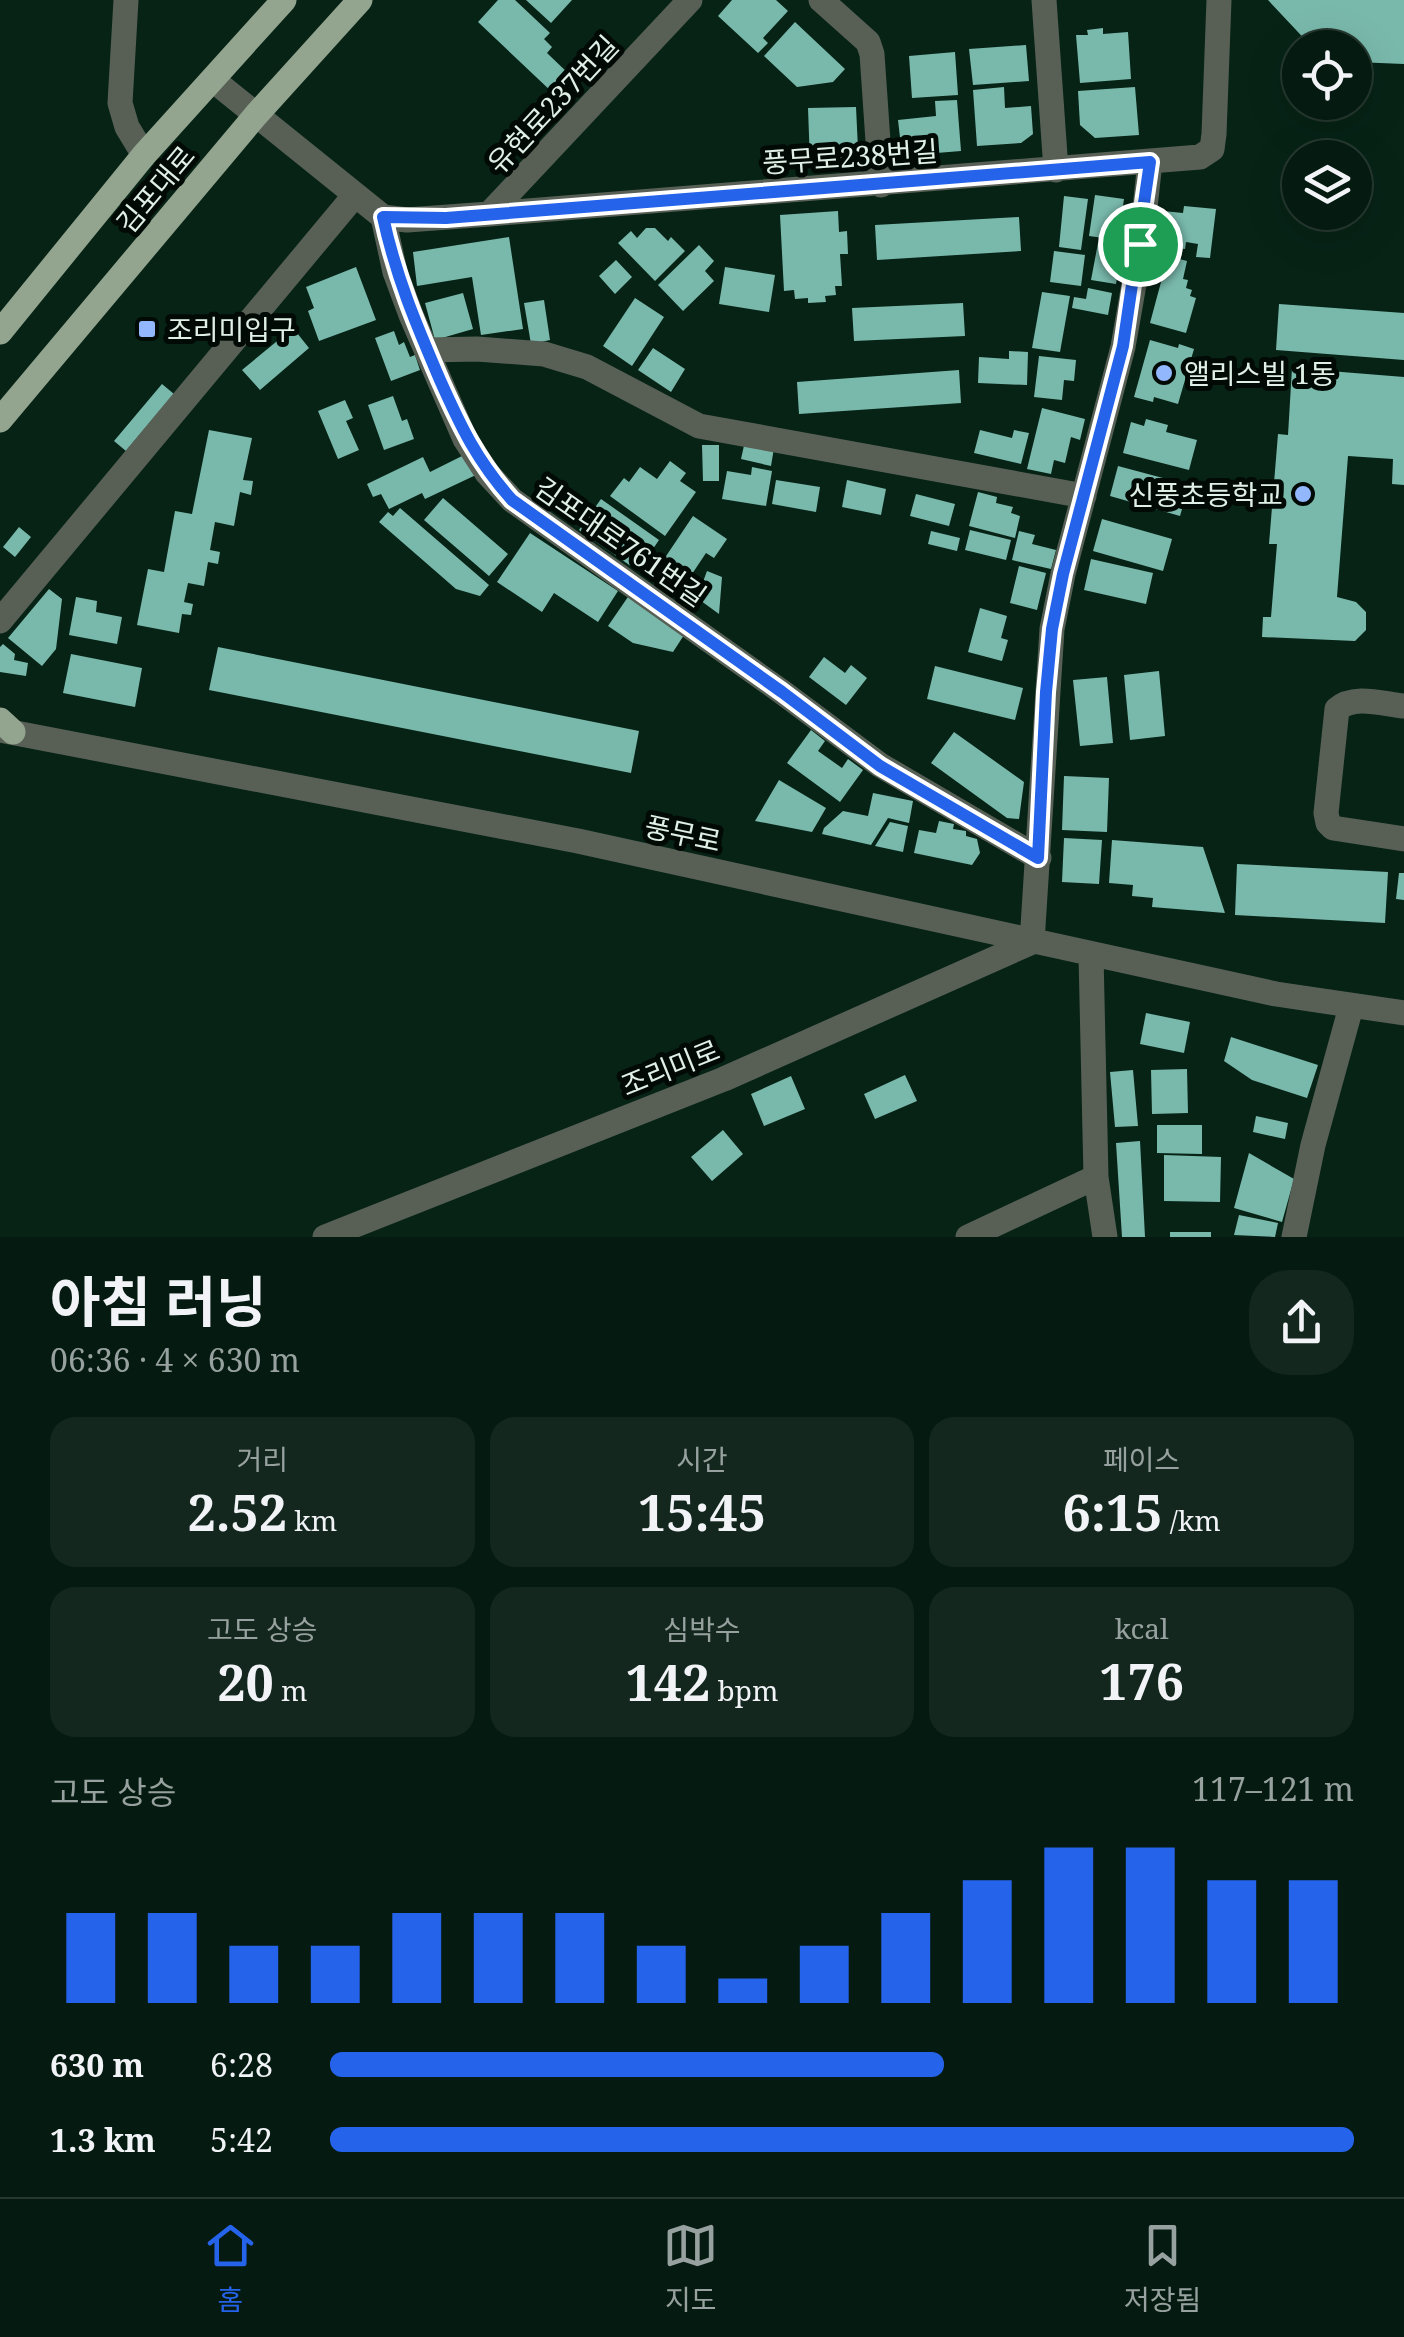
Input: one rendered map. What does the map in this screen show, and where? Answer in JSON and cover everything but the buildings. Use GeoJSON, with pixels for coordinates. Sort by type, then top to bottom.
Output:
{"type":"FeatureCollection","features":[{"type":"Feature","properties":{"kind":"main road","name":"김포대로"},"geometry":{"type":"LineString","coordinates":[[0,332],[144,155],[284,0]]}},
{"type":"Feature","properties":{"kind":"main road","name":"김포대로"},"geometry":{"type":"LineString","coordinates":[[0,420],[256,115],[360,0]]}},
{"type":"Feature","properties":{"kind":"street","name":"김포대로"},"geometry":{"type":"LineString","coordinates":[[126,0],[120,104],[144,155]]}},
{"type":"Feature","properties":{"kind":"street","name":"유현로237번길"},"geometry":{"type":"LineString","coordinates":[[383,217],[407,220],[489,214],[690,0]]}},
{"type":"Feature","properties":{"kind":"street"},"geometry":{"type":"LineString","coordinates":[[822,0],[868,42],[872,54],[882,185]]}},
{"type":"Feature","properties":{"kind":"street"},"geometry":{"type":"LineString","coordinates":[[1044,0],[1056,170]]}},
{"type":"Feature","properties":{"kind":"street","name":"풍무로238번길"},"geometry":{"type":"LineString","coordinates":[[489,214],[1200,157],[1212,148],[1219,0]]}},
{"type":"Feature","properties":{"kind":"street"},"geometry":{"type":"LineString","coordinates":[[213,80],[383,217]]}},
{"type":"Feature","properties":{"kind":"street"},"geometry":{"type":"LineString","coordinates":[[1032,942],[1048,655],[1056,602],[1123,346],[1150,162]]}},
{"type":"Feature","properties":{"kind":"street"},"geometry":{"type":"LineString","coordinates":[[0,621],[355,195]]}},
{"type":"Feature","properties":{"kind":"street","name":"김포대로761번길"},"geometry":{"type":"LineString","coordinates":[[383,217],[395,272],[465,439],[487,473],[512,500],[880,766],[1038,858]]}},
{"type":"Feature","properties":{"kind":"street"},"geometry":{"type":"LineString","coordinates":[[427,350],[544,354],[587,367],[699,426],[1084,496]]}},
{"type":"Feature","properties":{"kind":"street"},"geometry":{"type":"LineString","coordinates":[[1404,706],[1356,701],[1344,702],[1338,709],[1326,813],[1333,828],[1404,839]]}},
{"type":"Feature","properties":{"kind":"street","name":"풍무로"},"geometry":{"type":"LineString","coordinates":[[4,727],[578,841],[1091,955],[1351,1007],[1404,1013]]}},
{"type":"Feature","properties":{"kind":"street","name":"조리미로"},"geometry":{"type":"LineString","coordinates":[[325,1237],[724,1078],[1032,942]]}},
{"type":"Feature","properties":{"kind":"street"},"geometry":{"type":"LineString","coordinates":[[1091,955],[1096,1177],[1105,1237]]}},
{"type":"Feature","properties":{"kind":"street"},"geometry":{"type":"LineString","coordinates":[[1294,1237],[1313,1145],[1351,1007]]}},
{"type":"Feature","properties":{"kind":"street"},"geometry":{"type":"LineString","coordinates":[[968,1237],[1096,1177]]}},
{"type":"Feature","properties":{"kind":"place","name":"조리미입구"},"geometry":{"type":"Point","coordinates":[147,329]}},
{"type":"Feature","properties":{"kind":"place","name":"앨리스빌 1동"},"geometry":{"type":"Point","coordinates":[1164,373]}},
{"type":"Feature","properties":{"kind":"place","name":"신풍초등학교"},"geometry":{"type":"Point","coordinates":[1303,494]}},
{"type":"Feature","properties":{"kind":"route"},"geometry":{"type":"LineString","coordinates":[[1150,162],[1140,244],[1123,346],[1056,602],[1048,655],[1038,858],[880,766],[512,500],[487,473],[465,439],[395,272],[383,217],[446,218],[1150,162]]}}]}
